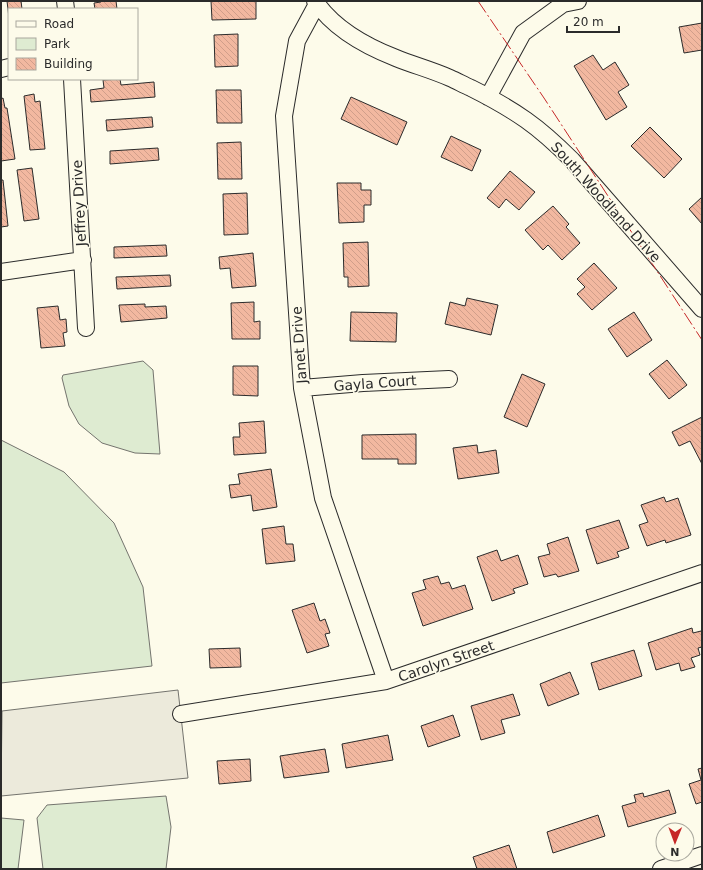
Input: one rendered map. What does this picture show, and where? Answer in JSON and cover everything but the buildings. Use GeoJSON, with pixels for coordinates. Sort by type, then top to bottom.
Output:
{"type":"FeatureCollection","features":[{"type":"Feature","properties":{"kind":"street"},"geometry":{"type":"LineString","coordinates":[[488,97],[523,33],[562,4],[578,1]]}},
{"type":"Feature","properties":{"kind":"street","name":"South Woodland Drive"},"geometry":{"type":"LineString","coordinates":[[316,3],[346,32],[370,47],[450,78],[502,104],[526,120],[550,139],[572,160],[701,307]]}},
{"type":"Feature","properties":{"kind":"street","name":"Janet Drive"},"geometry":{"type":"LineString","coordinates":[[316,3],[297,41],[284,116],[302,388],[323,498],[386,681]]}},
{"type":"Feature","properties":{"kind":"street","name":"Jeffrey Drive"},"geometry":{"type":"LineString","coordinates":[[72,80],[86,328]]}},
{"type":"Feature","properties":{"kind":"street"},"geometry":{"type":"LineString","coordinates":[[1,272],[83,260]]}},
{"type":"Feature","properties":{"kind":"street","name":"Gayla Court"},"geometry":{"type":"LineString","coordinates":[[302,388],[363,383],[449,379]]}},
{"type":"Feature","properties":{"kind":"street","name":"Carolyn Street"},"geometry":{"type":"LineString","coordinates":[[181,714],[386,681],[702,573]]}},
{"type":"Feature","properties":{"kind":"street"},"geometry":{"type":"LineString","coordinates":[[661,869],[702,855]]}},
{"type":"Feature","properties":{"kind":"green space"},"geometry":{"type":"Polygon","coordinates":[[[143,361],[153,370],[160,454],[135,453],[102,443],[79,424],[69,406],[62,378],[63,375],[143,361]]]}},
{"type":"Feature","properties":{"kind":"green space"},"geometry":{"type":"Polygon","coordinates":[[[1,440],[64,472],[114,523],[143,587],[152,666],[1,683],[1,440]]]}},
{"type":"Feature","properties":{"kind":"green space"},"geometry":{"type":"Polygon","coordinates":[[[166,796],[171,827],[166,869],[43,869],[37,818],[47,805],[166,796]]]}},
{"type":"Feature","properties":{"kind":"green space"},"geometry":{"type":"Polygon","coordinates":[[[1,818],[24,820],[18,869],[1,869],[1,818]]]}},
{"type":"Feature","properties":{"kind":"shaded area"},"geometry":{"type":"Polygon","coordinates":[[[178,690],[188,778],[1,796],[2,711],[178,690]]]}},
{"type":"Feature","properties":{"kind":"power"},"geometry":{"type":"LineString","coordinates":[[478,1],[544,98],[702,340]]}}]}
